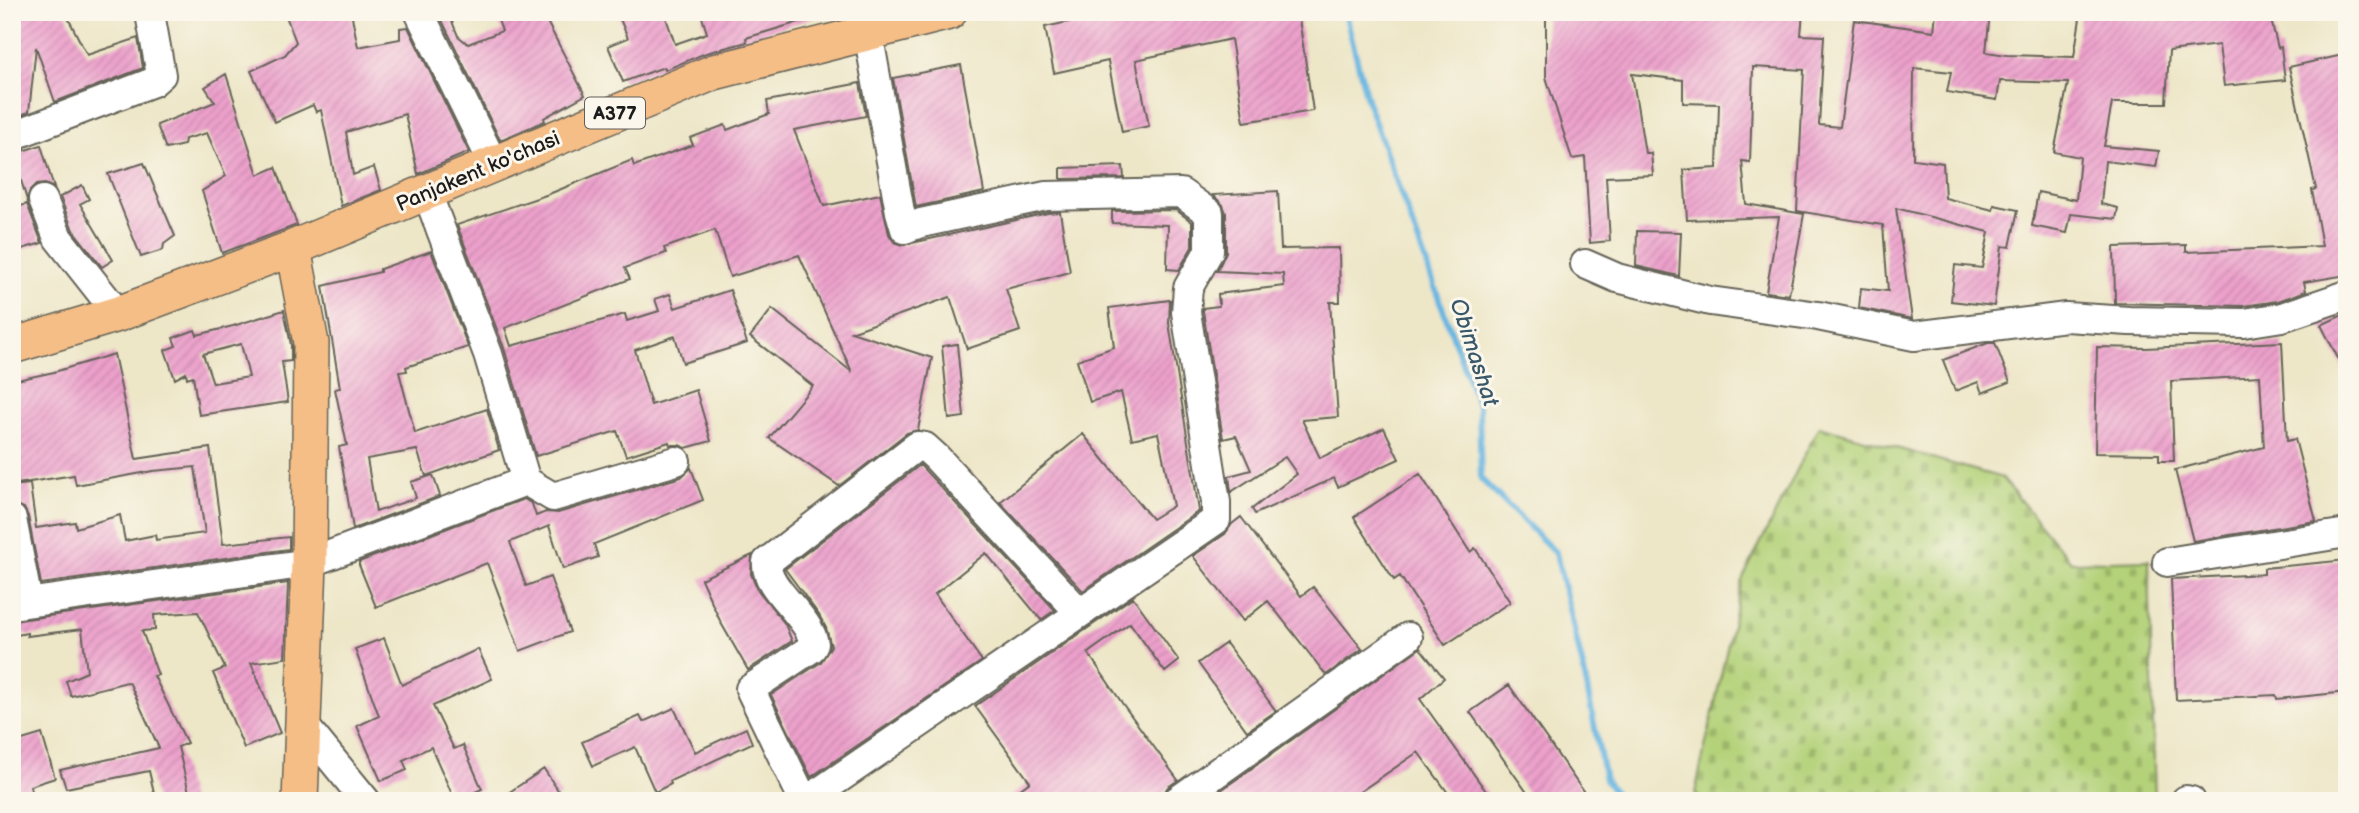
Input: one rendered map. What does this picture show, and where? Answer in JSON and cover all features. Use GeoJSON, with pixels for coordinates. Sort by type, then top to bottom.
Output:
{"type":"FeatureCollection","features":[{"type":"Feature","properties":{"kind":"main road","name":"Panjakent ko'chasi"},"geometry":{"type":"LineString","coordinates":[[12,346],[118,314],[293,248],[713,72],[949,12]]}},
{"type":"Feature","properties":{"kind":"main road"},"geometry":{"type":"LineString","coordinates":[[293,248],[311,343],[309,563],[300,801]]}},
{"type":"Feature","properties":{"kind":"street"},"geometry":{"type":"LineString","coordinates":[[419,12],[494,165]]}},
{"type":"Feature","properties":{"kind":"street"},"geometry":{"type":"LineString","coordinates":[[12,136],[153,82],[160,75],[160,66],[151,19]]}},
{"type":"Feature","properties":{"kind":"street"},"geometry":{"type":"LineString","coordinates":[[868,32],[905,229],[920,223],[1046,196],[1181,193],[1209,213],[1209,251],[1188,288],[1186,312],[1216,502],[1216,520],[805,801],[750,689],[814,644],[810,632],[769,574],[767,562],[917,446],[925,447],[937,458],[1080,612]]}},
{"type":"Feature","properties":{"kind":"street"},"geometry":{"type":"LineString","coordinates":[[428,193],[488,354],[526,481],[553,497],[676,461]]}},
{"type":"Feature","properties":{"kind":"street"},"geometry":{"type":"LineString","coordinates":[[43,200],[58,238],[118,314]]}},
{"type":"Feature","properties":{"kind":"street"},"geometry":{"type":"LineString","coordinates":[[1585,264],[1617,278],[1710,301],[1818,316],[1914,336],[2066,317],[2244,323],[2282,317],[2347,295]]}},
{"type":"Feature","properties":{"kind":"street"},"geometry":{"type":"LineString","coordinates":[[12,519],[20,603],[309,563],[526,481]]}},
{"type":"Feature","properties":{"kind":"street"},"geometry":{"type":"LineString","coordinates":[[2167,562],[2347,533]]}},
{"type":"Feature","properties":{"kind":"street"},"geometry":{"type":"LineString","coordinates":[[1177,801],[1408,637]]}},
{"type":"Feature","properties":{"kind":"street"},"geometry":{"type":"LineString","coordinates":[[303,724],[366,801]]}},
{"type":"Feature","properties":{"kind":"green space"},"geometry":{"type":"Polygon","coordinates":[[[1819,426],[2002,478],[2071,562],[2149,560],[2155,801],[1702,801],[1695,793],[1742,580],[1819,426]]]}},
{"type":"Feature","properties":{"kind":"building"},"geometry":{"type":"Polygon","coordinates":[[[12,12],[65,12],[87,55],[138,38],[143,68],[55,102],[36,47],[29,112],[12,118],[12,12]]]}},
{"type":"Feature","properties":{"kind":"building"},"geometry":{"type":"Polygon","coordinates":[[[305,12],[351,12],[358,47],[400,39],[400,28],[408,27],[469,152],[418,174],[405,114],[346,132],[353,175],[374,167],[381,190],[341,206],[321,110],[316,112],[313,105],[275,122],[251,71],[285,55],[296,42],[286,16],[305,12]]]}},
{"type":"Feature","properties":{"kind":"building"},"geometry":{"type":"Polygon","coordinates":[[[438,12],[448,12],[458,36],[468,44],[502,31],[495,12],[542,12],[585,95],[544,118],[545,121],[500,140],[438,12]]]}},
{"type":"Feature","properties":{"kind":"building"},"geometry":{"type":"Polygon","coordinates":[[[617,12],[664,12],[675,44],[707,33],[702,17],[716,12],[818,12],[819,16],[746,38],[747,42],[706,53],[665,70],[664,67],[623,82],[608,46],[628,38],[617,12]]]}},
{"type":"Feature","properties":{"kind":"building"},"geometry":{"type":"Polygon","coordinates":[[[1115,12],[1298,12],[1313,111],[1244,122],[1231,39],[1136,60],[1149,126],[1122,132],[1108,61],[1054,73],[1045,27],[1115,12]]]}},
{"type":"Feature","properties":{"kind":"building"},"geometry":{"type":"Polygon","coordinates":[[[1546,12],[1680,12],[1742,16],[1743,12],[1803,12],[1801,35],[1824,36],[1819,125],[1840,127],[1854,20],[1934,31],[1936,12],[1990,12],[1986,52],[2074,57],[2081,12],[2269,12],[2278,48],[2281,47],[2285,80],[2224,86],[2219,45],[2169,51],[2166,103],[2112,103],[2104,146],[2159,151],[2156,167],[2105,161],[2101,204],[2118,208],[2116,219],[2071,214],[2067,233],[2032,226],[2038,192],[2076,200],[2080,157],[2054,152],[2068,83],[2000,81],[1997,100],[1947,92],[1951,72],[1914,68],[1913,159],[1943,163],[1945,198],[1993,210],[1994,205],[2018,210],[2010,247],[2002,246],[1994,306],[1951,301],[1955,265],[1982,268],[1989,232],[1896,208],[1912,319],[1859,308],[1861,288],[1888,291],[1883,225],[1797,211],[1804,70],[1753,67],[1750,162],[1742,161],[1746,204],[1804,214],[1789,295],[1766,292],[1779,217],[1687,220],[1684,170],[1717,168],[1719,104],[1683,103],[1683,80],[1632,74],[1645,153],[1651,153],[1653,175],[1606,177],[1610,241],[1590,243],[1585,157],[1572,159],[1546,77],[1546,12]]]}},
{"type":"Feature","properties":{"kind":"building"},"geometry":{"type":"Polygon","coordinates":[[[2347,54],[2347,275],[2304,282],[2306,291],[2278,301],[2243,306],[2115,303],[2114,247],[2186,245],[2186,252],[2322,246],[2312,190],[2316,189],[2289,67],[2347,54]]]}},
{"type":"Feature","properties":{"kind":"building"},"geometry":{"type":"Polygon","coordinates":[[[961,65],[984,192],[916,207],[893,78],[961,65]]]}},
{"type":"Feature","properties":{"kind":"building"},"geometry":{"type":"Polygon","coordinates":[[[226,74],[258,175],[276,167],[297,225],[222,253],[202,191],[226,176],[207,133],[185,139],[184,145],[166,149],[157,125],[215,102],[205,87],[226,74]]]}},
{"type":"Feature","properties":{"kind":"building"},"geometry":{"type":"Polygon","coordinates":[[[860,83],[866,116],[794,130],[824,206],[880,194],[889,234],[894,242],[903,245],[1060,212],[1070,272],[1006,289],[1020,331],[967,349],[950,297],[851,332],[932,358],[918,430],[907,433],[839,486],[769,438],[813,386],[750,337],[772,309],[852,372],[799,255],[730,277],[715,230],[664,248],[666,253],[625,268],[630,279],[505,328],[511,346],[625,314],[627,321],[659,311],[655,299],[670,294],[675,308],[730,290],[747,343],[683,363],[675,336],[635,350],[651,405],[696,390],[711,441],[686,448],[670,445],[669,442],[626,456],[617,431],[536,456],[504,348],[457,225],[549,194],[632,160],[634,166],[693,145],[690,138],[725,125],[727,130],[769,114],[767,101],[860,83]]]}},
{"type":"Feature","properties":{"kind":"building"},"geometry":{"type":"Polygon","coordinates":[[[41,145],[54,188],[45,184],[36,185],[30,190],[27,200],[13,154],[41,145]]]}},
{"type":"Feature","properties":{"kind":"building"},"geometry":{"type":"Polygon","coordinates":[[[144,163],[175,236],[164,244],[163,250],[141,257],[108,174],[144,163]]]}},
{"type":"Feature","properties":{"kind":"building"},"geometry":{"type":"Polygon","coordinates":[[[1123,166],[1124,178],[1061,179],[1061,168],[1123,166]]]}},
{"type":"Feature","properties":{"kind":"building"},"geometry":{"type":"Polygon","coordinates":[[[82,185],[89,199],[80,204],[113,260],[102,267],[73,230],[60,197],[82,185]]]}},
{"type":"Feature","properties":{"kind":"building"},"geometry":{"type":"Polygon","coordinates":[[[1278,191],[1281,249],[1339,248],[1340,302],[1330,302],[1338,417],[1302,420],[1320,458],[1384,428],[1399,459],[1338,487],[1334,478],[1255,514],[1252,509],[1297,474],[1285,457],[1231,492],[1229,476],[1251,470],[1236,436],[1223,439],[1203,308],[1219,306],[1218,294],[1284,286],[1283,274],[1217,271],[1226,252],[1226,213],[1223,205],[1213,195],[1278,191]]]}},
{"type":"Feature","properties":{"kind":"building"},"geometry":{"type":"Polygon","coordinates":[[[27,204],[42,243],[12,252],[12,209],[27,204]]]}},
{"type":"Feature","properties":{"kind":"building"},"geometry":{"type":"Polygon","coordinates":[[[1176,210],[1192,222],[1192,247],[1179,270],[1167,269],[1168,225],[1112,223],[1112,211],[1176,210]]]}},
{"type":"Feature","properties":{"kind":"building"},"geometry":{"type":"Polygon","coordinates":[[[1637,231],[1681,232],[1679,276],[1636,266],[1637,231]]]}},
{"type":"Feature","properties":{"kind":"building"},"geometry":{"type":"Polygon","coordinates":[[[431,251],[468,347],[406,367],[407,371],[399,372],[415,433],[487,409],[499,450],[426,476],[417,450],[367,459],[376,512],[416,498],[411,482],[433,475],[440,496],[353,529],[339,447],[347,445],[335,389],[340,388],[323,286],[380,272],[380,269],[431,251]]]}},
{"type":"Feature","properties":{"kind":"building"},"geometry":{"type":"Polygon","coordinates":[[[1170,300],[1169,323],[1199,511],[1083,591],[1000,502],[1083,434],[1152,519],[1173,506],[1158,433],[1132,439],[1121,392],[1090,402],[1077,360],[1114,347],[1109,308],[1170,300]]]}},
{"type":"Feature","properties":{"kind":"building"},"geometry":{"type":"Polygon","coordinates":[[[284,310],[291,345],[291,361],[282,362],[288,402],[199,415],[193,376],[187,378],[186,373],[175,379],[165,350],[176,346],[173,338],[195,330],[197,335],[284,310]],[[241,344],[203,354],[213,383],[249,377],[241,344]]]}},
{"type":"Feature","properties":{"kind":"building"},"geometry":{"type":"Polygon","coordinates":[[[2347,313],[2347,376],[2321,325],[2347,313]]]}},
{"type":"Feature","properties":{"kind":"building"},"geometry":{"type":"Polygon","coordinates":[[[2282,342],[2287,441],[2295,439],[2316,521],[2193,541],[2175,470],[2264,447],[2260,376],[2171,381],[2174,461],[2159,461],[2159,454],[2095,453],[2097,347],[2145,348],[2282,342]]]}},
{"type":"Feature","properties":{"kind":"building"},"geometry":{"type":"Polygon","coordinates":[[[1988,343],[1995,343],[2010,382],[1982,393],[1978,382],[1955,391],[1943,360],[1988,343]]]}},
{"type":"Feature","properties":{"kind":"building"},"geometry":{"type":"Polygon","coordinates":[[[957,344],[964,417],[949,419],[942,346],[957,344]]]}},
{"type":"Feature","properties":{"kind":"building"},"geometry":{"type":"Polygon","coordinates":[[[114,354],[136,459],[210,448],[223,544],[289,537],[289,549],[41,584],[28,516],[24,508],[12,503],[12,486],[30,484],[36,528],[75,522],[76,528],[120,515],[125,541],[155,535],[156,540],[205,533],[195,467],[153,471],[76,485],[74,475],[17,484],[12,462],[12,381],[114,354]]]}},
{"type":"Feature","properties":{"kind":"building"},"geometry":{"type":"Polygon","coordinates":[[[920,465],[1055,610],[1041,620],[986,553],[935,594],[982,661],[811,777],[771,695],[821,662],[831,646],[819,615],[785,569],[920,465]]]}},
{"type":"Feature","properties":{"kind":"building"},"geometry":{"type":"Polygon","coordinates":[[[691,468],[703,500],[594,544],[598,557],[563,569],[549,526],[510,542],[526,586],[550,577],[570,632],[520,651],[487,563],[376,607],[359,565],[359,562],[524,499],[532,504],[536,516],[546,512],[558,513],[681,477],[691,468]]]}},
{"type":"Feature","properties":{"kind":"building"},"geometry":{"type":"Polygon","coordinates":[[[1420,474],[1470,552],[1475,548],[1510,602],[1445,645],[1400,576],[1394,580],[1354,517],[1420,474]]]}},
{"type":"Feature","properties":{"kind":"building"},"geometry":{"type":"Polygon","coordinates":[[[1241,517],[1301,596],[1313,587],[1362,649],[1326,675],[1268,601],[1243,621],[1193,556],[1225,534],[1241,517]]]}},
{"type":"Feature","properties":{"kind":"building"},"geometry":{"type":"Polygon","coordinates":[[[752,555],[751,574],[757,589],[785,624],[792,641],[748,670],[721,623],[701,579],[752,555]]]}},
{"type":"Feature","properties":{"kind":"building"},"geometry":{"type":"Polygon","coordinates":[[[2347,560],[2347,692],[2277,699],[2276,695],[2176,700],[2171,579],[2264,574],[2264,568],[2347,560]]]}},
{"type":"Feature","properties":{"kind":"building"},"geometry":{"type":"Polygon","coordinates":[[[288,583],[285,658],[251,663],[280,733],[244,748],[213,673],[225,668],[198,612],[154,615],[155,630],[142,631],[158,675],[154,676],[187,743],[178,747],[191,801],[156,801],[149,771],[66,788],[60,770],[159,748],[127,682],[71,696],[66,681],[87,672],[82,629],[12,636],[12,621],[288,583]]]}},
{"type":"Feature","properties":{"kind":"building"},"geometry":{"type":"Polygon","coordinates":[[[1133,597],[1179,661],[1165,672],[1130,623],[1088,653],[1178,780],[1167,788],[1161,801],[1004,801],[1030,782],[975,706],[1133,597]]]}},
{"type":"Feature","properties":{"kind":"building"},"geometry":{"type":"Polygon","coordinates":[[[384,638],[402,685],[478,649],[492,679],[433,706],[454,749],[463,745],[482,789],[455,801],[431,747],[403,760],[407,770],[381,781],[357,726],[379,716],[355,649],[384,638]]]}},
{"type":"Feature","properties":{"kind":"building"},"geometry":{"type":"Polygon","coordinates":[[[1226,643],[1276,711],[1247,731],[1198,663],[1226,643]]]}},
{"type":"Feature","properties":{"kind":"building"},"geometry":{"type":"Polygon","coordinates":[[[1420,648],[1444,678],[1420,699],[1493,801],[1454,801],[1418,752],[1358,793],[1363,801],[1206,801],[1420,648]]]}},
{"type":"Feature","properties":{"kind":"building"},"geometry":{"type":"Polygon","coordinates":[[[1509,685],[1590,801],[1533,801],[1470,712],[1509,685]]]}},
{"type":"Feature","properties":{"kind":"building"},"geometry":{"type":"Polygon","coordinates":[[[674,708],[695,752],[746,728],[752,743],[670,781],[671,784],[655,792],[635,747],[593,766],[582,742],[640,716],[643,722],[674,708]]]}},
{"type":"Feature","properties":{"kind":"building"},"geometry":{"type":"Polygon","coordinates":[[[42,734],[55,778],[30,786],[33,801],[12,801],[12,743],[42,734]]]}},
{"type":"Feature","properties":{"kind":"building"},"geometry":{"type":"Polygon","coordinates":[[[544,769],[561,795],[551,801],[496,801],[544,769]]]}},
{"type":"Feature","properties":{"kind":"waterway","name":"Obimashat"},"geometry":{"type":"LineString","coordinates":[[1345,12],[1368,103],[1479,408],[1481,479],[1556,553],[1584,672],[1605,780],[1622,801]]}}]}
